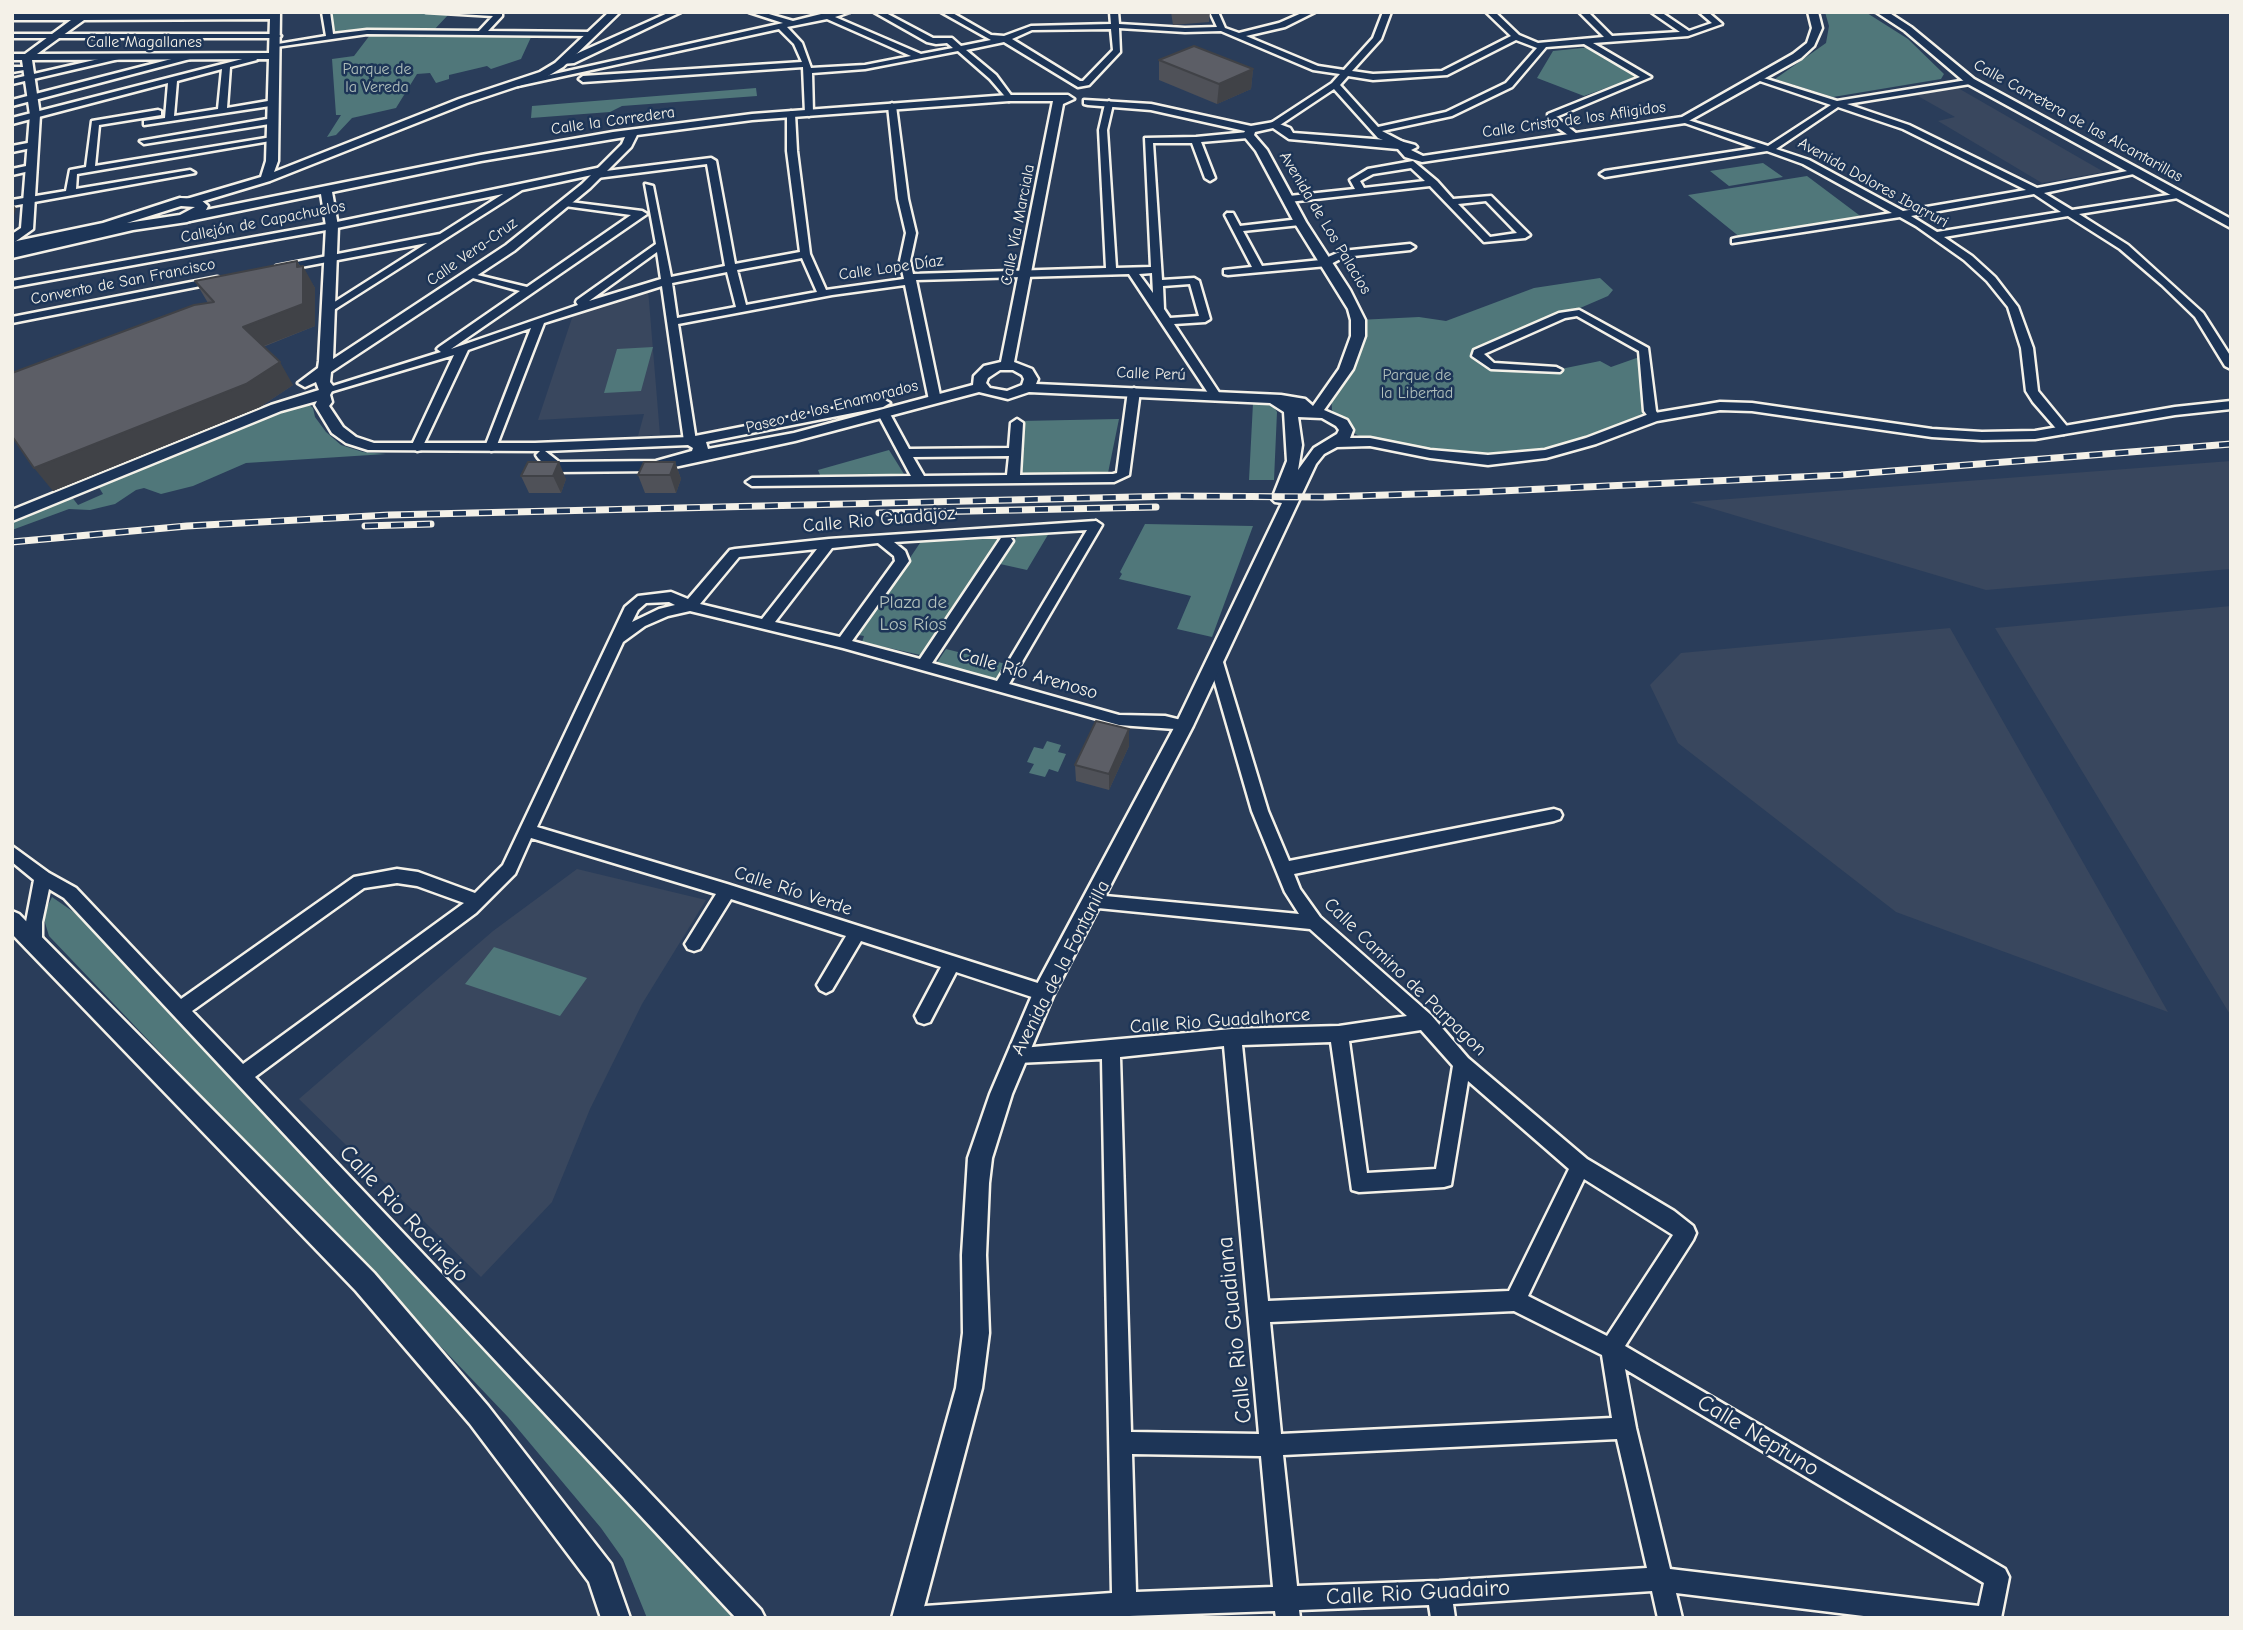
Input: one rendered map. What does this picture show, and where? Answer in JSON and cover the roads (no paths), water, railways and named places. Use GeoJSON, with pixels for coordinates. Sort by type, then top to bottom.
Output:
{"type":"FeatureCollection","features":[{"type":"Feature","properties":{"kind":"main road"},"geometry":{"type":"LineString","coordinates":[[12,246],[165,215],[190,217],[202,206],[197,202],[187,202],[165,215],[12,254]]}},
{"type":"Feature","properties":{"kind":"street"},"geometry":{"type":"LineString","coordinates":[[326,12],[330,38]]}},
{"type":"Feature","properties":{"kind":"street"},"geometry":{"type":"LineString","coordinates":[[430,12],[499,14],[480,33]]}},
{"type":"Feature","properties":{"kind":"street"},"geometry":{"type":"LineString","coordinates":[[559,69],[615,12]]}},
{"type":"Feature","properties":{"kind":"street"},"geometry":{"type":"LineString","coordinates":[[559,69],[677,12]]}},
{"type":"Feature","properties":{"kind":"street"},"geometry":{"type":"LineString","coordinates":[[753,12],[795,24]]}},
{"type":"Feature","properties":{"kind":"street"},"geometry":{"type":"LineString","coordinates":[[187,202],[266,178],[463,101],[559,69],[723,39],[846,12]]}},
{"type":"Feature","properties":{"kind":"street"},"geometry":{"type":"LineString","coordinates":[[878,12],[930,40],[949,40],[993,77],[1009,98]]}},
{"type":"Feature","properties":{"kind":"street"},"geometry":{"type":"LineString","coordinates":[[945,12],[989,37],[1005,39],[1076,91],[1097,92],[1094,99]]}},
{"type":"Feature","properties":{"kind":"street"},"geometry":{"type":"LineString","coordinates":[[1076,91],[1117,50],[1114,12]]}},
{"type":"Feature","properties":{"kind":"street"},"geometry":{"type":"LineString","coordinates":[[1214,12],[1222,29]]}},
{"type":"Feature","properties":{"kind":"street"},"geometry":{"type":"LineString","coordinates":[[1237,36],[1282,25],[1311,12]]}},
{"type":"Feature","properties":{"kind":"street"},"geometry":{"type":"LineString","coordinates":[[1261,140],[1274,125],[1335,85],[1377,39],[1387,12]]}},
{"type":"Feature","properties":{"kind":"street"},"geometry":{"type":"LineString","coordinates":[[1490,12],[1516,37],[1533,46],[1688,34],[1718,24],[1703,12]]}},
{"type":"Feature","properties":{"kind":"street"},"geometry":{"type":"LineString","coordinates":[[1583,12],[1610,38]]}},
{"type":"Feature","properties":{"kind":"street"},"geometry":{"type":"LineString","coordinates":[[1655,12],[1688,34]]}},
{"type":"Feature","properties":{"kind":"street","name":"Calle Cristo de los Afligidos"},"geometry":{"type":"LineString","coordinates":[[1289,136],[1413,154],[1574,136],[1685,120],[1797,56],[1811,44],[1817,28],[1812,12]]}},
{"type":"Feature","properties":{"kind":"street","name":"Calle Carretera de las Alcantarillas"},"geometry":{"type":"LineString","coordinates":[[1881,12],[1908,29],[1970,81],[2231,224]]}},
{"type":"Feature","properties":{"kind":"street"},"geometry":{"type":"LineString","coordinates":[[12,82],[27,69],[54,36],[83,14]]}},
{"type":"Feature","properties":{"kind":"street"},"geometry":{"type":"LineString","coordinates":[[17,15],[275,14],[272,161],[266,178]]}},
{"type":"Feature","properties":{"kind":"street"},"geometry":{"type":"LineString","coordinates":[[827,16],[919,57]]}},
{"type":"Feature","properties":{"kind":"street"},"geometry":{"type":"LineString","coordinates":[[559,69],[565,80],[736,67],[865,67],[1005,39],[1048,24],[1114,28],[1222,29],[1316,68],[1373,77],[1444,73],[1516,37]]}},
{"type":"Feature","properties":{"kind":"street"},"geometry":{"type":"LineString","coordinates":[[782,27],[798,43],[807,67],[809,113]]}},
{"type":"Feature","properties":{"kind":"street"},"geometry":{"type":"LineString","coordinates":[[12,36],[276,46],[366,32],[591,34]]}},
{"type":"Feature","properties":{"kind":"street"},"geometry":{"type":"LineString","coordinates":[[723,39],[727,48]]}},
{"type":"Feature","properties":{"kind":"street"},"geometry":{"type":"LineString","coordinates":[[1574,136],[1552,120],[1551,116],[1647,77],[1586,41]]}},
{"type":"Feature","properties":{"kind":"street","name":"Calle Magallanes"},"geometry":{"type":"LineString","coordinates":[[12,57],[27,69],[116,57],[254,58],[276,46]]}},
{"type":"Feature","properties":{"kind":"street"},"geometry":{"type":"LineString","coordinates":[[1378,133],[1449,114],[1508,85],[1543,46]]}},
{"type":"Feature","properties":{"kind":"street"},"geometry":{"type":"LineString","coordinates":[[12,71],[116,57]]}},
{"type":"Feature","properties":{"kind":"street"},"geometry":{"type":"LineString","coordinates":[[12,103],[187,57]]}},
{"type":"Feature","properties":{"kind":"street"},"geometry":{"type":"LineString","coordinates":[[12,121],[254,58]]}},
{"type":"Feature","properties":{"kind":"street"},"geometry":{"type":"LineString","coordinates":[[731,58],[736,67]]}},
{"type":"Feature","properties":{"kind":"street"},"geometry":{"type":"LineString","coordinates":[[222,111],[226,65]]}},
{"type":"Feature","properties":{"kind":"street"},"geometry":{"type":"LineString","coordinates":[[27,69],[35,115],[27,229],[31,236],[41,240]]}},
{"type":"Feature","properties":{"kind":"street"},"geometry":{"type":"LineString","coordinates":[[1760,78],[1906,127],[2033,190],[2124,247],[2166,283],[2199,315],[2231,366]]}},
{"type":"Feature","properties":{"kind":"street"},"geometry":{"type":"LineString","coordinates":[[170,115],[173,79]]}},
{"type":"Feature","properties":{"kind":"street"},"geometry":{"type":"LineString","coordinates":[[1605,174],[1771,148],[1839,103],[1970,81]]}},
{"type":"Feature","properties":{"kind":"street"},"geometry":{"type":"LineString","coordinates":[[1335,85],[1378,133],[1413,154],[1434,183],[1488,240],[1525,235],[1488,198],[1454,202]]}},
{"type":"Feature","properties":{"kind":"street","name":"Calle la Corredera"},"geometry":{"type":"LineString","coordinates":[[190,217],[326,189],[624,137],[791,114],[1047,97],[1076,91],[1109,104],[1169,110],[1261,140]]}},
{"type":"Feature","properties":{"kind":"street","name":"Calle Vía Marciala"},"geometry":{"type":"LineString","coordinates":[[1007,366],[1058,102],[1076,91]]}},
{"type":"Feature","properties":{"kind":"street"},"geometry":{"type":"LineString","coordinates":[[90,169],[95,123],[222,111],[274,103]]}},
{"type":"Feature","properties":{"kind":"street"},"geometry":{"type":"LineString","coordinates":[[1109,104],[1103,130],[1111,271]]}},
{"type":"Feature","properties":{"kind":"street"},"geometry":{"type":"LineString","coordinates":[[892,106],[911,233],[905,261],[934,399]]}},
{"type":"Feature","properties":{"kind":"street"},"geometry":{"type":"LineString","coordinates":[[791,114],[792,152],[805,254],[823,294]]}},
{"type":"Feature","properties":{"kind":"street"},"geometry":{"type":"LineString","coordinates":[[141,161],[147,119]]}},
{"type":"Feature","properties":{"kind":"street","name":"Avenida Dolores Ibarruri"},"geometry":{"type":"LineString","coordinates":[[1685,120],[1806,162],[1938,235],[1981,269],[2012,307],[2027,348],[2032,391],[2064,430]]}},
{"type":"Feature","properties":{"kind":"street"},"geometry":{"type":"LineString","coordinates":[[144,141],[273,121]]}},
{"type":"Feature","properties":{"kind":"street"},"geometry":{"type":"LineString","coordinates":[[1159,309],[1148,140],[1261,140],[1289,136],[1286,130],[1274,125]]}},
{"type":"Feature","properties":{"kind":"street","name":"Calle Vera-Cruz"},"geometry":{"type":"LineString","coordinates":[[314,390],[473,275],[565,203],[599,172],[624,137]]}},
{"type":"Feature","properties":{"kind":"street"},"geometry":{"type":"LineString","coordinates":[[71,193],[73,172],[272,140]]}},
{"type":"Feature","properties":{"kind":"street"},"geometry":{"type":"LineString","coordinates":[[1196,140],[1210,177]]}},
{"type":"Feature","properties":{"kind":"street","name":"Avenida de Los Palacios"},"geometry":{"type":"LineString","coordinates":[[1261,140],[1300,222],[1355,309],[1359,328],[1346,369],[1320,405]]}},
{"type":"Feature","properties":{"kind":"street"},"geometry":{"type":"LineString","coordinates":[[12,149],[33,145]]}},
{"type":"Feature","properties":{"kind":"street","name":"Calle Cristo de los Afligidos"},"geometry":{"type":"LineString","coordinates":[[1361,191],[1354,180],[1413,154]]}},
{"type":"Feature","properties":{"kind":"street"},"geometry":{"type":"LineString","coordinates":[[272,161],[288,170]]}},
{"type":"Feature","properties":{"kind":"street","name":"Callejón de Capachuelos"},"geometry":{"type":"LineString","coordinates":[[12,284],[332,226],[599,172],[711,161],[730,269]]}},
{"type":"Feature","properties":{"kind":"street"},"geometry":{"type":"LineString","coordinates":[[12,172],[31,169]]}},
{"type":"Feature","properties":{"kind":"street"},"geometry":{"type":"LineString","coordinates":[[1736,241],[2138,172]]}},
{"type":"Feature","properties":{"kind":"street"},"geometry":{"type":"LineString","coordinates":[[12,203],[190,173]]}},
{"type":"Feature","properties":{"kind":"street"},"geometry":{"type":"LineString","coordinates":[[1289,199],[1434,183]]}},
{"type":"Feature","properties":{"kind":"street"},"geometry":{"type":"LineString","coordinates":[[202,206],[239,187]]}},
{"type":"Feature","properties":{"kind":"street"},"geometry":{"type":"LineString","coordinates":[[648,187],[661,245],[691,441],[700,444],[701,449],[698,454],[688,458]]}},
{"type":"Feature","properties":{"kind":"street"},"geometry":{"type":"LineString","coordinates":[[329,310],[519,188]]}},
{"type":"Feature","properties":{"kind":"street"},"geometry":{"type":"LineString","coordinates":[[314,390],[329,310],[332,226],[326,189]]}},
{"type":"Feature","properties":{"kind":"street"},"geometry":{"type":"LineString","coordinates":[[222,194],[221,201],[237,207]]}},
{"type":"Feature","properties":{"kind":"street"},"geometry":{"type":"LineString","coordinates":[[1938,235],[2178,195]]}},
{"type":"Feature","properties":{"kind":"street"},"geometry":{"type":"LineString","coordinates":[[565,203],[653,215]]}},
{"type":"Feature","properties":{"kind":"street"},"geometry":{"type":"LineString","coordinates":[[202,206],[237,207]]}},
{"type":"Feature","properties":{"kind":"street"},"geometry":{"type":"LineString","coordinates":[[426,361],[640,214]]}},
{"type":"Feature","properties":{"kind":"street"},"geometry":{"type":"LineString","coordinates":[[1230,215],[1258,270]]}},
{"type":"Feature","properties":{"kind":"street"},"geometry":{"type":"LineString","coordinates":[[1237,229],[1300,222]]}},
{"type":"Feature","properties":{"kind":"street"},"geometry":{"type":"LineString","coordinates":[[12,240],[27,229]]}},
{"type":"Feature","properties":{"kind":"street"},"geometry":{"type":"LineString","coordinates":[[270,270],[446,236]]}},
{"type":"Feature","properties":{"kind":"street"},"geometry":{"type":"LineString","coordinates":[[575,309],[661,245]]}},
{"type":"Feature","properties":{"kind":"street"},"geometry":{"type":"LineString","coordinates":[[1228,272],[1327,262],[1342,254],[1410,247]]}},
{"type":"Feature","properties":{"kind":"street"},"geometry":{"type":"LineString","coordinates":[[12,516],[267,412],[314,390],[426,361],[575,309],[666,281],[805,254]]}},
{"type":"Feature","properties":{"kind":"street"},"geometry":{"type":"LineString","coordinates":[[730,269],[742,310]]}},
{"type":"Feature","properties":{"kind":"street","name":"Calle Lope Díaz"},"geometry":{"type":"LineString","coordinates":[[673,322],[909,281],[913,277],[1157,270]]}},
{"type":"Feature","properties":{"kind":"street"},"geometry":{"type":"LineString","coordinates":[[1132,271],[1214,394]]}},
{"type":"Feature","properties":{"kind":"street"},"geometry":{"type":"LineString","coordinates":[[473,275],[527,290]]}},
{"type":"Feature","properties":{"kind":"street","name":"Convento de San Francisco"},"geometry":{"type":"LineString","coordinates":[[12,320],[229,278]]}},
{"type":"Feature","properties":{"kind":"street"},"geometry":{"type":"LineString","coordinates":[[1158,283],[1194,281],[1205,319],[1166,321]]}},
{"type":"Feature","properties":{"kind":"street"},"geometry":{"type":"LineString","coordinates":[[1556,370],[1491,366],[1478,356],[1478,352],[1563,315],[1579,313],[1644,350],[1650,411],[1654,417]]}},
{"type":"Feature","properties":{"kind":"street"},"geometry":{"type":"LineString","coordinates":[[491,447],[539,322]]}},
{"type":"Feature","properties":{"kind":"street"},"geometry":{"type":"LineString","coordinates":[[417,447],[463,348]]}},
{"type":"Feature","properties":{"kind":"street"},"geometry":{"type":"LineString","coordinates":[[981,386],[980,378],[985,372],[1007,366],[1028,373],[1031,379],[1028,388]]}},
{"type":"Feature","properties":{"kind":"street","name":"Calle Perú"},"geometry":{"type":"LineString","coordinates":[[981,386],[990,393],[1001,395],[1015,394],[1028,388],[1134,391],[1273,398],[1320,405]]}},
{"type":"Feature","properties":{"kind":"street","name":"Paseo de los Enamorados"},"geometry":{"type":"LineString","coordinates":[[546,459],[555,467],[656,466],[795,437],[981,386]]}},
{"type":"Feature","properties":{"kind":"street","name":"Paseo de los Enamorados"},"geometry":{"type":"LineString","coordinates":[[314,390],[337,430],[351,440],[373,447],[535,447],[691,441],[871,404],[934,399]]}},
{"type":"Feature","properties":{"kind":"street"},"geometry":{"type":"LineString","coordinates":[[752,482],[1114,478],[1123,475],[1134,391]]}},
{"type":"Feature","properties":{"kind":"street"},"geometry":{"type":"LineString","coordinates":[[1273,398],[1291,410],[1292,429],[1307,444],[1370,442],[1461,458],[1529,457],[1591,441],[1654,417],[1691,409],[1734,406],[1953,435],[2035,435],[2175,411],[2231,405]]}},
{"type":"Feature","properties":{"kind":"street"},"geometry":{"type":"LineString","coordinates":[[1320,405],[1370,442]]}},
{"type":"Feature","properties":{"kind":"street"},"geometry":{"type":"LineString","coordinates":[[1320,405],[1332,410],[1341,422],[1344,436],[1334,444]]}},
{"type":"Feature","properties":{"kind":"street"},"geometry":{"type":"LineString","coordinates":[[1292,429],[1299,416],[1320,405]]}},
{"type":"Feature","properties":{"kind":"street"},"geometry":{"type":"LineString","coordinates":[[884,414],[920,481]]}},
{"type":"Feature","properties":{"kind":"street"},"geometry":{"type":"LineString","coordinates":[[1013,480],[1017,423]]}},
{"type":"Feature","properties":{"kind":"street","name":"Avenida de la Fontanilla"},"geometry":{"type":"LineString","coordinates":[[1267,549],[1294,461],[1292,429]]}},
{"type":"Feature","properties":{"kind":"street","name":"Avenida de la Fontanilla"},"geometry":{"type":"LineString","coordinates":[[906,1618],[969,1388],[976,1333],[975,1244],[979,1158],[1001,1094],[1044,993],[1094,902],[1216,662],[1312,457],[1321,449],[1334,444]]}},
{"type":"Feature","properties":{"kind":"street"},"geometry":{"type":"LineString","coordinates":[[535,447],[546,459],[552,450],[567,446]]}},
{"type":"Feature","properties":{"kind":"street"},"geometry":{"type":"LineString","coordinates":[[904,453],[1015,452]]}},
{"type":"Feature","properties":{"kind":"street","name":"Calle Rio Guadajoz"},"geometry":{"type":"LineString","coordinates":[[690,606],[735,553],[829,543],[1096,525],[1001,686]]}},
{"type":"Feature","properties":{"kind":"street"},"geometry":{"type":"LineString","coordinates":[[844,643],[902,561],[900,554],[881,539]]}},
{"type":"Feature","properties":{"kind":"street"},"geometry":{"type":"LineString","coordinates":[[924,664],[1006,541]]}},
{"type":"Feature","properties":{"kind":"street"},"geometry":{"type":"LineString","coordinates":[[766,623],[829,543]]}},
{"type":"Feature","properties":{"kind":"street","name":"Calle Río Arenoso"},"geometry":{"type":"LineString","coordinates":[[616,641],[632,607],[643,599],[671,597],[690,606],[924,664],[1119,720],[1165,720],[1184,726]]}},
{"type":"Feature","properties":{"kind":"street"},"geometry":{"type":"LineString","coordinates":[[241,1076],[478,901],[509,869],[616,641],[640,623],[664,612],[690,606]]}},
{"type":"Feature","properties":{"kind":"street","name":"Calle Camino de Parpagon"},"geometry":{"type":"LineString","coordinates":[[1216,662],[1260,811],[1293,892],[1314,922],[1425,1021],[1462,1064],[1580,1166],[1667,1218],[1686,1233],[1611,1349]]}},
{"type":"Feature","properties":{"kind":"street"},"geometry":{"type":"LineString","coordinates":[[1284,869],[1554,815]]}},
{"type":"Feature","properties":{"kind":"street","name":"Calle Río Verde"},"geometry":{"type":"LineString","coordinates":[[529,831],[727,891],[1044,993]]}},
{"type":"Feature","properties":{"kind":"street","name":"Calle Rio Rocinejo"},"geometry":{"type":"LineString","coordinates":[[12,852],[43,878],[70,893],[753,1618]]}},
{"type":"Feature","properties":{"kind":"street"},"geometry":{"type":"LineString","coordinates":[[179,1010],[360,882],[407,877],[478,901]]}},
{"type":"Feature","properties":{"kind":"street"},"geometry":{"type":"LineString","coordinates":[[33,944],[34,922],[43,878]]}},
{"type":"Feature","properties":{"kind":"street"},"geometry":{"type":"LineString","coordinates":[[694,944],[727,891]]}},
{"type":"Feature","properties":{"kind":"street"},"geometry":{"type":"LineString","coordinates":[[1094,902],[1314,922]]}},
{"type":"Feature","properties":{"kind":"street"},"geometry":{"type":"LineString","coordinates":[[12,920],[365,1282],[479,1415],[601,1574],[616,1618]]}},
{"type":"Feature","properties":{"kind":"street"},"geometry":{"type":"LineString","coordinates":[[826,985],[857,933]]}},
{"type":"Feature","properties":{"kind":"street"},"geometry":{"type":"LineString","coordinates":[[924,1016],[953,964]]}},
{"type":"Feature","properties":{"kind":"street","name":"Calle Rio Guadalhorce"},"geometry":{"type":"LineString","coordinates":[[1017,1055],[1111,1050],[1231,1038],[1339,1034],[1425,1021]]}},
{"type":"Feature","properties":{"kind":"street"},"geometry":{"type":"LineString","coordinates":[[1339,1034],[1359,1183],[1444,1178],[1462,1064]]}},
{"type":"Feature","properties":{"kind":"street","name":"Calle Rio Guadiana"},"geometry":{"type":"LineString","coordinates":[[1231,1038],[1287,1608]]}},
{"type":"Feature","properties":{"kind":"street"},"geometry":{"type":"LineString","coordinates":[[1111,1050],[1124,1603]]}},
{"type":"Feature","properties":{"kind":"street"},"geometry":{"type":"LineString","coordinates":[[1260,1312],[1515,1301],[1580,1166]]}},
{"type":"Feature","properties":{"kind":"street","name":"Calle Neptuno"},"geometry":{"type":"LineString","coordinates":[[1515,1301],[1611,1349],[1997,1577],[1989,1618]]}},
{"type":"Feature","properties":{"kind":"street"},"geometry":{"type":"LineString","coordinates":[[1611,1349],[1625,1427],[1670,1618]]}},
{"type":"Feature","properties":{"kind":"street"},"geometry":{"type":"LineString","coordinates":[[1120,1443],[1272,1445],[1625,1427]]}},
{"type":"Feature","properties":{"kind":"street","name":"Calle Rio Guadairo"},"geometry":{"type":"LineString","coordinates":[[925,1618],[1068,1612],[1124,1603],[1287,1608],[1438,1593],[1659,1578],[1979,1618]]}},
{"type":"Feature","properties":{"kind":"street"},"geometry":{"type":"LineString","coordinates":[[1438,1593],[1443,1618]]}},
{"type":"Feature","properties":{"kind":"railway"},"geometry":{"type":"LineString","coordinates":[[12,542],[187,526],[389,515],[1175,496],[1324,497],[1479,492],[1841,475],[2231,444]]}},
{"type":"Feature","properties":{"kind":"railway"},"geometry":{"type":"LineString","coordinates":[[879,513],[1156,507]]}},
{"type":"Feature","properties":{"kind":"railway"},"geometry":{"type":"LineString","coordinates":[[365,526],[431,524]]}},
{"type":"Feature","properties":{"kind":"park label","name":"Parque de la Vereda"},"geometry":{"type":"Point","coordinates":[377,78]}},
{"type":"Feature","properties":{"kind":"park label","name":"Parque de la Libertad"},"geometry":{"type":"Point","coordinates":[1417,384]}},
{"type":"Feature","properties":{"kind":"park label","name":"Plaza de Los Ríos"},"geometry":{"type":"Point","coordinates":[913,614]}}]}
